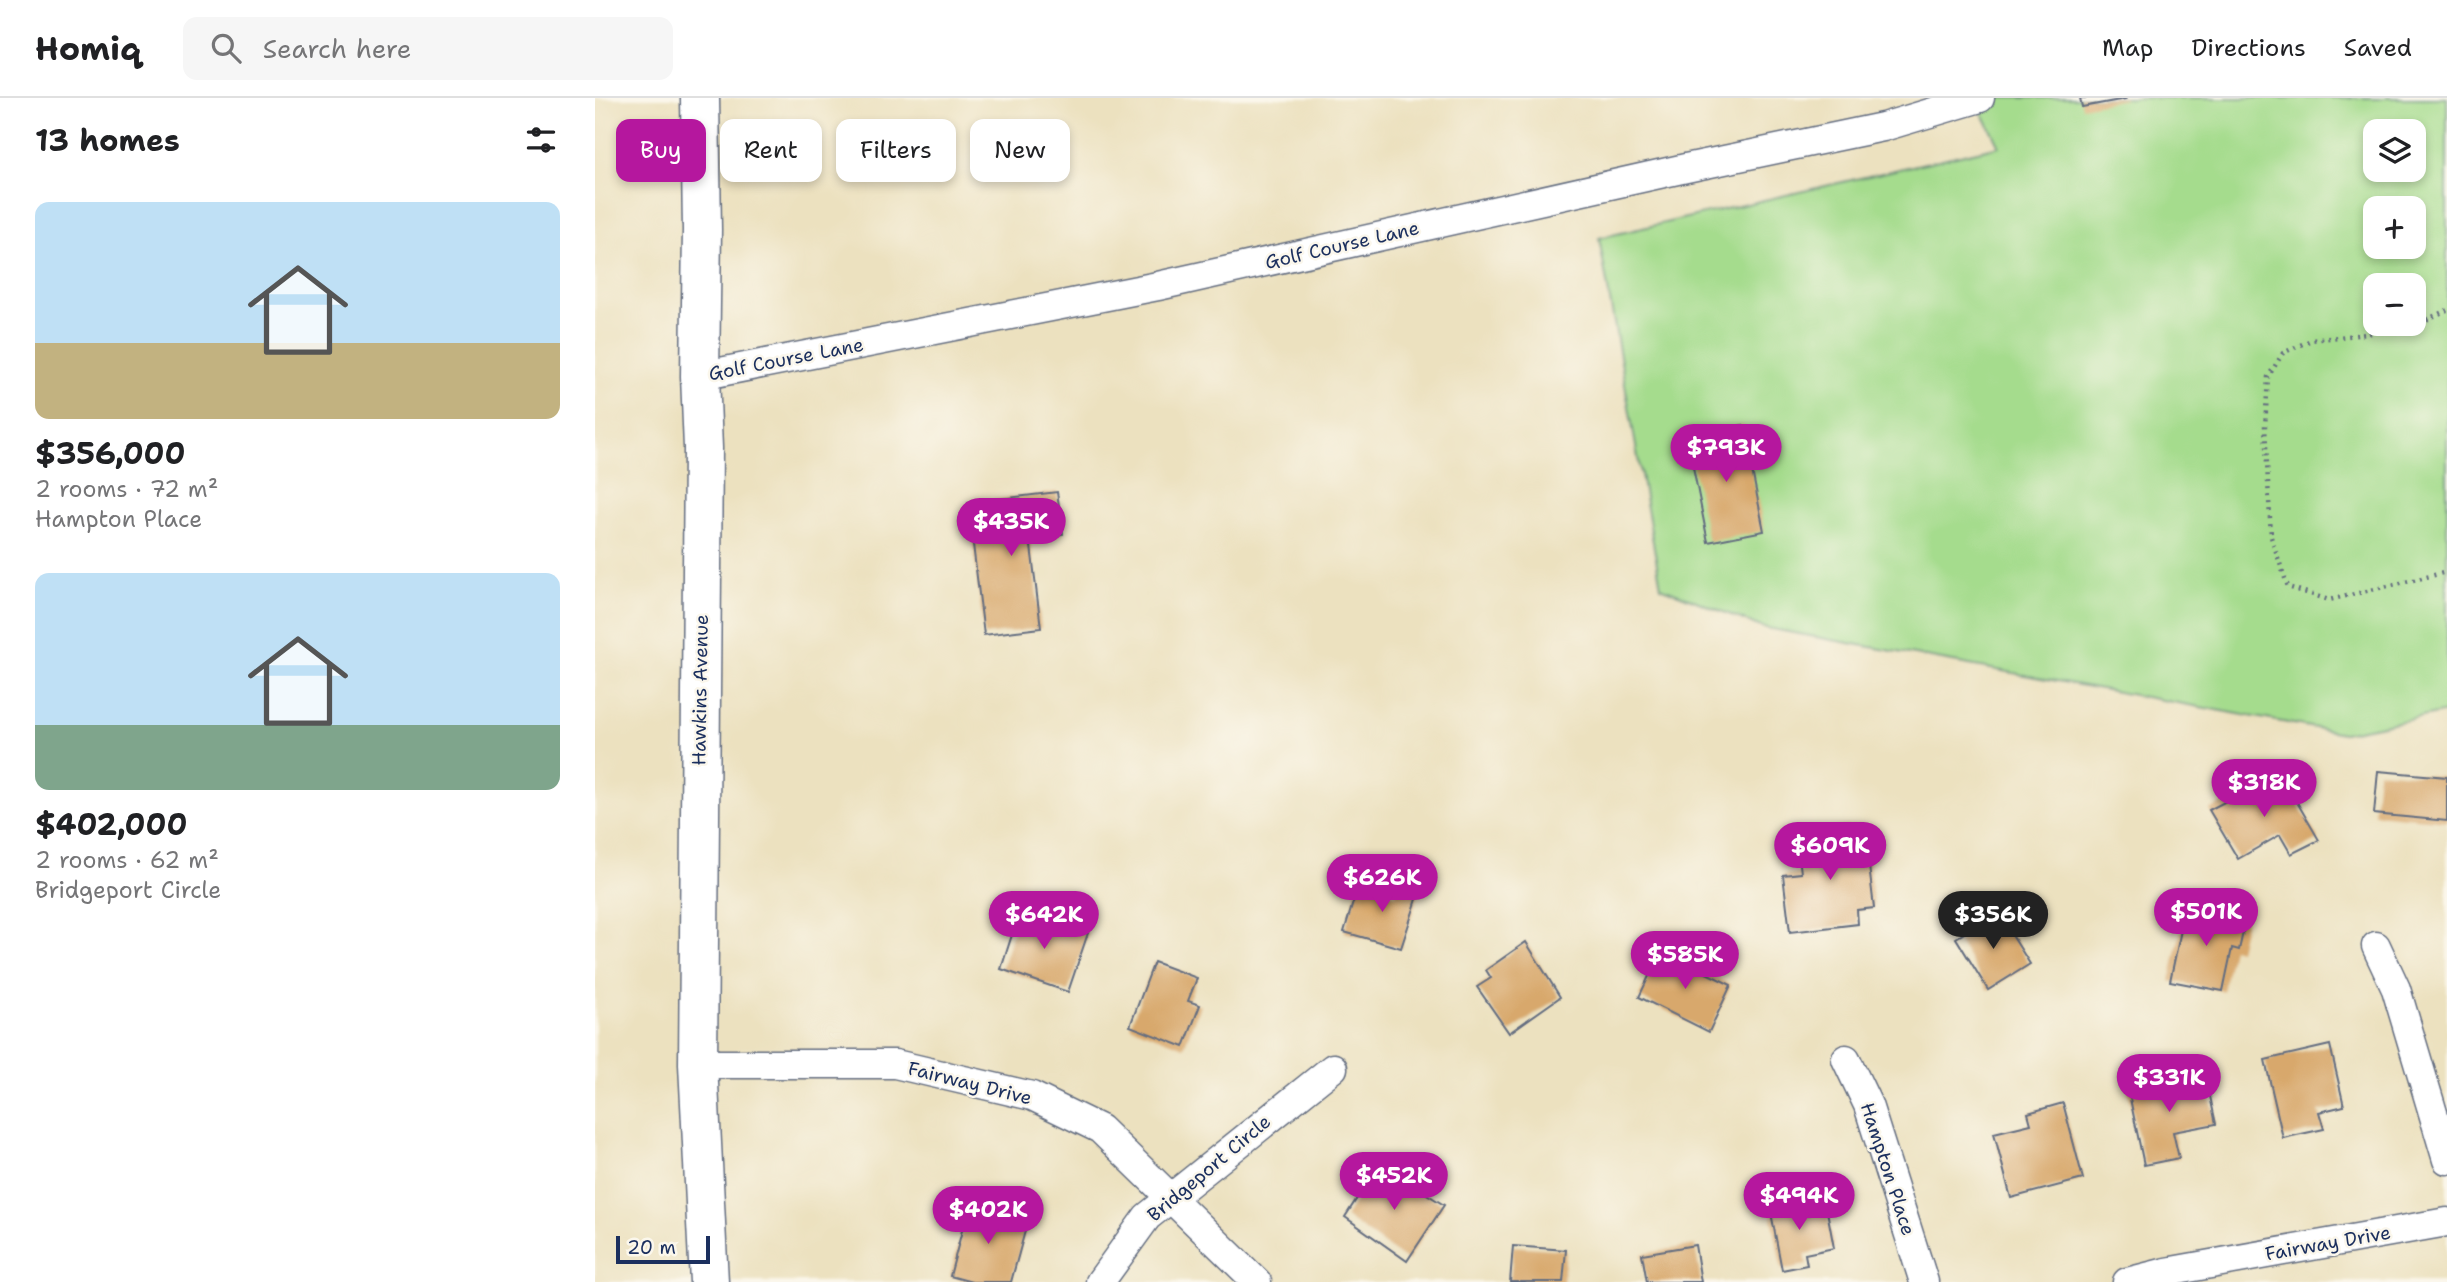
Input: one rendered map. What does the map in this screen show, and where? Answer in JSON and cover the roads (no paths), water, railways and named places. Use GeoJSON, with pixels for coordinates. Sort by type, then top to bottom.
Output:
{"type":"FeatureCollection","features":[{"type":"Feature","properties":{"kind":"main road","name":"Hawkins Avenue"},"geometry":{"type":"LineString","coordinates":[[700,98],[700,376],[703,447],[698,1064],[709,1282]]}},
{"type":"Feature","properties":{"kind":"street","name":"Golf Course Lane"},"geometry":{"type":"LineString","coordinates":[[700,376],[1158,286],[1686,168],[1883,127],[1980,98]]}},
{"type":"Feature","properties":{"kind":"street"},"geometry":{"type":"LineString","coordinates":[[2376,946],[2396,989],[2447,1160]]}},
{"type":"Feature","properties":{"kind":"street","name":"Hampton Place"},"geometry":{"type":"LineString","coordinates":[[1846,1059],[1868,1105],[1924,1282]]}},
{"type":"Feature","properties":{"kind":"street","name":"Fairway Drive"},"geometry":{"type":"LineString","coordinates":[[698,1064],[895,1064],[1032,1096],[1100,1129],[1172,1196],[1257,1282]]}},
{"type":"Feature","properties":{"kind":"street","name":"Bridgeport Circle"},"geometry":{"type":"LineString","coordinates":[[1100,1282],[1147,1217],[1333,1068]]}},
{"type":"Feature","properties":{"kind":"street","name":"Fairway Drive"},"geometry":{"type":"LineString","coordinates":[[2127,1282],[2166,1272],[2447,1222]]}}]}
